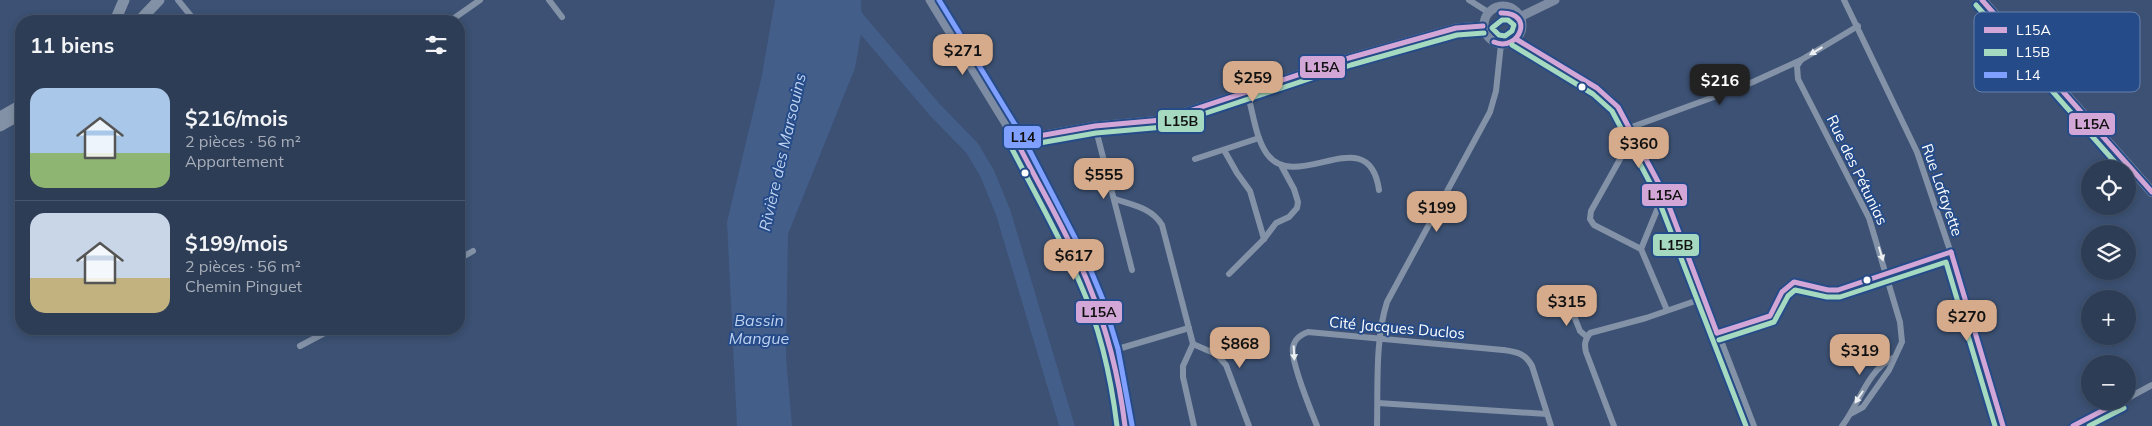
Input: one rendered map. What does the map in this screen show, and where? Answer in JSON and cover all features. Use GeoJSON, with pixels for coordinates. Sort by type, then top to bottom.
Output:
{"type":"FeatureCollection","features":[{"type":"Feature","properties":{"kind":"highway"},"geometry":{"type":"LineString","coordinates":[[118,15],[124,0]]}},
{"type":"Feature","properties":{"kind":"highway"},"geometry":{"type":"LineString","coordinates":[[145,15],[159,0]]}},
{"type":"Feature","properties":{"kind":"highway"},"geometry":{"type":"LineString","coordinates":[[0,117],[15,108]]}},
{"type":"Feature","properties":{"kind":"highway"},"geometry":{"type":"LineString","coordinates":[[0,126],[15,117]]}},
{"type":"Feature","properties":{"kind":"main road"},"geometry":{"type":"LineString","coordinates":[[1982,0],[1993,12]]}},
{"type":"Feature","properties":{"kind":"main road"},"geometry":{"type":"LineString","coordinates":[[2064,92],[2152,192]]}},
{"type":"Feature","properties":{"kind":"main road"},"geometry":{"type":"LineString","coordinates":[[2141,179],[2152,188]]}},
{"type":"Feature","properties":{"kind":"street"},"geometry":{"type":"LineString","coordinates":[[178,0],[190,15]]}},
{"type":"Feature","properties":{"kind":"street"},"geometry":{"type":"LineString","coordinates":[[459,15],[480,0]]}},
{"type":"Feature","properties":{"kind":"street"},"geometry":{"type":"LineString","coordinates":[[549,0],[562,17]]}},
{"type":"Feature","properties":{"kind":"street"},"geometry":{"type":"LineString","coordinates":[[930,0],[1016,140],[1079,262],[1096,302],[1111,352],[1124,426]]}},
{"type":"Feature","properties":{"kind":"street"},"geometry":{"type":"LineString","coordinates":[[1469,0],[1488,12]]}},
{"type":"Feature","properties":{"kind":"street","name":"Rue Lafayette"},"geometry":{"type":"LineString","coordinates":[[1844,0],[1917,152],[1951,252],[2003,426]]}},
{"type":"Feature","properties":{"kind":"street"},"geometry":{"type":"LineString","coordinates":[[1520,17],[1550,1]]}},
{"type":"Feature","properties":{"kind":"street"},"geometry":{"type":"LineString","coordinates":[[1504,6],[1516,11],[1520,17],[1521,32],[1516,39],[1509,43],[1501,44],[1489,39],[1483,26],[1488,12],[1495,7],[1504,6]]}},
{"type":"Feature","properties":{"kind":"street"},"geometry":{"type":"LineString","coordinates":[[1016,140],[1095,126],[1162,120],[1349,58],[1456,28],[1483,26]]}},
{"type":"Feature","properties":{"kind":"street"},"geometry":{"type":"LineString","coordinates":[[1629,128],[1744,86],[1801,60],[1858,26]]}},
{"type":"Feature","properties":{"kind":"street"},"geometry":{"type":"LineString","coordinates":[[1516,39],[1553,60],[1609,97],[1618,107],[1664,193],[1754,426]]}},
{"type":"Feature","properties":{"kind":"street"},"geometry":{"type":"LineString","coordinates":[[1377,426],[1380,340],[1382,320],[1387,302],[1490,112],[1496,91],[1501,44]]}},
{"type":"Feature","properties":{"kind":"street","name":"Rue des Pétunias"},"geometry":{"type":"LineString","coordinates":[[1801,60],[1797,66],[1798,80],[1870,218],[1887,274],[1902,336],[1900,348],[1893,358],[1883,364],[1855,402],[1852,413],[1842,426]]}},
{"type":"Feature","properties":{"kind":"street"},"geometry":{"type":"LineString","coordinates":[[1229,274],[1264,239],[1276,223],[1289,217],[1298,208],[1298,202],[1290,180],[1282,167],[1268,155],[1259,138],[1247,92]]}},
{"type":"Feature","properties":{"kind":"street"},"geometry":{"type":"LineString","coordinates":[[1095,126],[1132,270]]}},
{"type":"Feature","properties":{"kind":"street"},"geometry":{"type":"LineString","coordinates":[[1633,136],[1591,211],[1590,220],[1594,225],[1640,250],[1667,310]]}},
{"type":"Feature","properties":{"kind":"street"},"geometry":{"type":"LineString","coordinates":[[1195,159],[1259,138]]}},
{"type":"Feature","properties":{"kind":"street"},"geometry":{"type":"LineString","coordinates":[[1224,150],[1236,173],[1250,191],[1264,239]]}},
{"type":"Feature","properties":{"kind":"street"},"geometry":{"type":"LineString","coordinates":[[1282,167],[1296,167],[1350,157],[1360,158],[1368,164],[1380,190]]}},
{"type":"Feature","properties":{"kind":"street"},"geometry":{"type":"LineString","coordinates":[[1640,250],[1664,193]]}},
{"type":"Feature","properties":{"kind":"street"},"geometry":{"type":"LineString","coordinates":[[1115,199],[1143,208],[1154,215],[1162,226],[1193,344],[1183,366],[1183,377],[1194,426]]}},
{"type":"Feature","properties":{"kind":"street"},"geometry":{"type":"LineString","coordinates":[[465,256],[473,251]]}},
{"type":"Feature","properties":{"kind":"street"},"geometry":{"type":"LineString","coordinates":[[1717,332],[1770,316],[1781,291],[1794,282],[1828,290],[1838,290],[1951,252]]}},
{"type":"Feature","properties":{"kind":"street"},"geometry":{"type":"LineString","coordinates":[[1614,426],[1586,352],[1584,345],[1587,337],[1590,333],[1704,298]]}},
{"type":"Feature","properties":{"kind":"street"},"geometry":{"type":"LineString","coordinates":[[1568,301],[1580,331],[1587,337]]}},
{"type":"Feature","properties":{"kind":"street"},"geometry":{"type":"LineString","coordinates":[[1111,352],[1189,328]]}},
{"type":"Feature","properties":{"kind":"street","name":"Cité Jacques Duclos"},"geometry":{"type":"LineString","coordinates":[[1316,426],[1292,354],[1296,340],[1300,335],[1308,332],[1520,353],[1528,358],[1532,366],[1551,426]]}},
{"type":"Feature","properties":{"kind":"street"},"geometry":{"type":"LineString","coordinates":[[300,346],[321,335]]}},
{"type":"Feature","properties":{"kind":"street"},"geometry":{"type":"LineString","coordinates":[[1193,344],[1216,354],[1226,364],[1249,426]]}},
{"type":"Feature","properties":{"kind":"street"},"geometry":{"type":"LineString","coordinates":[[2136,394],[2152,385]]}},
{"type":"Feature","properties":{"kind":"street"},"geometry":{"type":"LineString","coordinates":[[1378,403],[1547,414]]}},
{"type":"Feature","properties":{"kind":"street"},"geometry":{"type":"LineString","coordinates":[[2073,426],[2104,410]]}},
{"type":"Feature","properties":{"kind":"water"},"geometry":{"type":"Polygon","coordinates":[[[775,0],[861,0],[862,28],[855,68],[788,234],[786,358],[792,426],[737,426],[727,222],[762,75],[775,0]]]}},
{"type":"Feature","properties":{"kind":"waterway"},"geometry":{"type":"LineString","coordinates":[[841,0],[935,110],[972,148],[987,173],[1003,212],[1067,426]]}},
{"type":"Feature","properties":{"kind":"transit line","name":"L14"},"geometry":{"type":"LineString","coordinates":[[939,0],[1022,136],[1086,259],[1103,300],[1118,349],[1132,425]]}},
{"type":"Feature","properties":{"kind":"transit line","name":"L15A"},"geometry":{"type":"LineString","coordinates":[[1982,0],[1993,12]]}},
{"type":"Feature","properties":{"kind":"transit line","name":"L15B"},"geometry":{"type":"LineString","coordinates":[[1976,5],[1982,12]]}},
{"type":"Feature","properties":{"kind":"transit line","name":"L15A"},"geometry":{"type":"LineString","coordinates":[[1494,42],[1503,44],[1511,42],[1520,31],[1521,25],[1518,19],[1512,14],[1501,13]]}},
{"type":"Feature","properties":{"kind":"transit line","name":"L15B"},"geometry":{"type":"LineString","coordinates":[[1502,20],[1508,20],[1514,25],[1512,31],[1505,36],[1499,35],[1492,28],[1502,20]]}},
{"type":"Feature","properties":{"kind":"transit line","name":"L15A"},"geometry":{"type":"LineString","coordinates":[[1016,140],[1095,126],[1162,120],[1349,58],[1456,28],[1483,26]]}},
{"type":"Feature","properties":{"kind":"transit line","name":"L15B"},"geometry":{"type":"LineString","coordinates":[[1017,147],[1096,133],[1164,127],[1351,65],[1457,35],[1484,33]]}},
{"type":"Feature","properties":{"kind":"transit line","name":"L15A"},"geometry":{"type":"LineString","coordinates":[[1516,39],[1597,88],[1618,107],[1664,193],[1717,333]]}},
{"type":"Feature","properties":{"kind":"transit line","name":"L15B"},"geometry":{"type":"LineString","coordinates":[[1512,45],[1593,94],[1612,111],[1657,196],[1746,426]]}},
{"type":"Feature","properties":{"kind":"transit line","name":"L15B"},"geometry":{"type":"LineString","coordinates":[[2053,92],[2113,160]]}},
{"type":"Feature","properties":{"kind":"transit line","name":"L15A"},"geometry":{"type":"LineString","coordinates":[[2063,92],[2152,192]]}},
{"type":"Feature","properties":{"kind":"transit line","name":"L15A"},"geometry":{"type":"LineString","coordinates":[[1016,140],[1072,246],[1095,300],[1111,353],[1125,426]]}},
{"type":"Feature","properties":{"kind":"transit line","name":"L15B"},"geometry":{"type":"LineString","coordinates":[[1009,143],[1063,247],[1087,300],[1104,353],[1112,389],[1117,426]]}},
{"type":"Feature","properties":{"kind":"transit line","name":"L15A"},"geometry":{"type":"LineString","coordinates":[[1951,252],[2003,426]]}},
{"type":"Feature","properties":{"kind":"transit line","name":"L15A"},"geometry":{"type":"LineString","coordinates":[[1717,333],[1770,316],[1782,292],[1794,282],[1828,290],[1838,290],[1951,252]]}},
{"type":"Feature","properties":{"kind":"transit line","name":"L15B"},"geometry":{"type":"LineString","coordinates":[[1719,340],[1774,322],[1788,296],[1795,290],[1827,297],[1840,297],[1946,262],[1995,426]]}},
{"type":"Feature","properties":{"kind":"transit line","name":"L15A"},"geometry":{"type":"LineString","coordinates":[[2073,426],[2104,410]]}},
{"type":"Feature","properties":{"kind":"transit line","name":"L15B"},"geometry":{"type":"LineString","coordinates":[[2089,426],[2120,410]]}},
{"type":"Feature","properties":{"kind":"water label","name":"Rivière des Marsouins"},"geometry":{"type":"Point","coordinates":[782,152]}},
{"type":"Feature","properties":{"kind":"water label","name":"Bassin Mangue"},"geometry":{"type":"Point","coordinates":[759,329]}}]}
